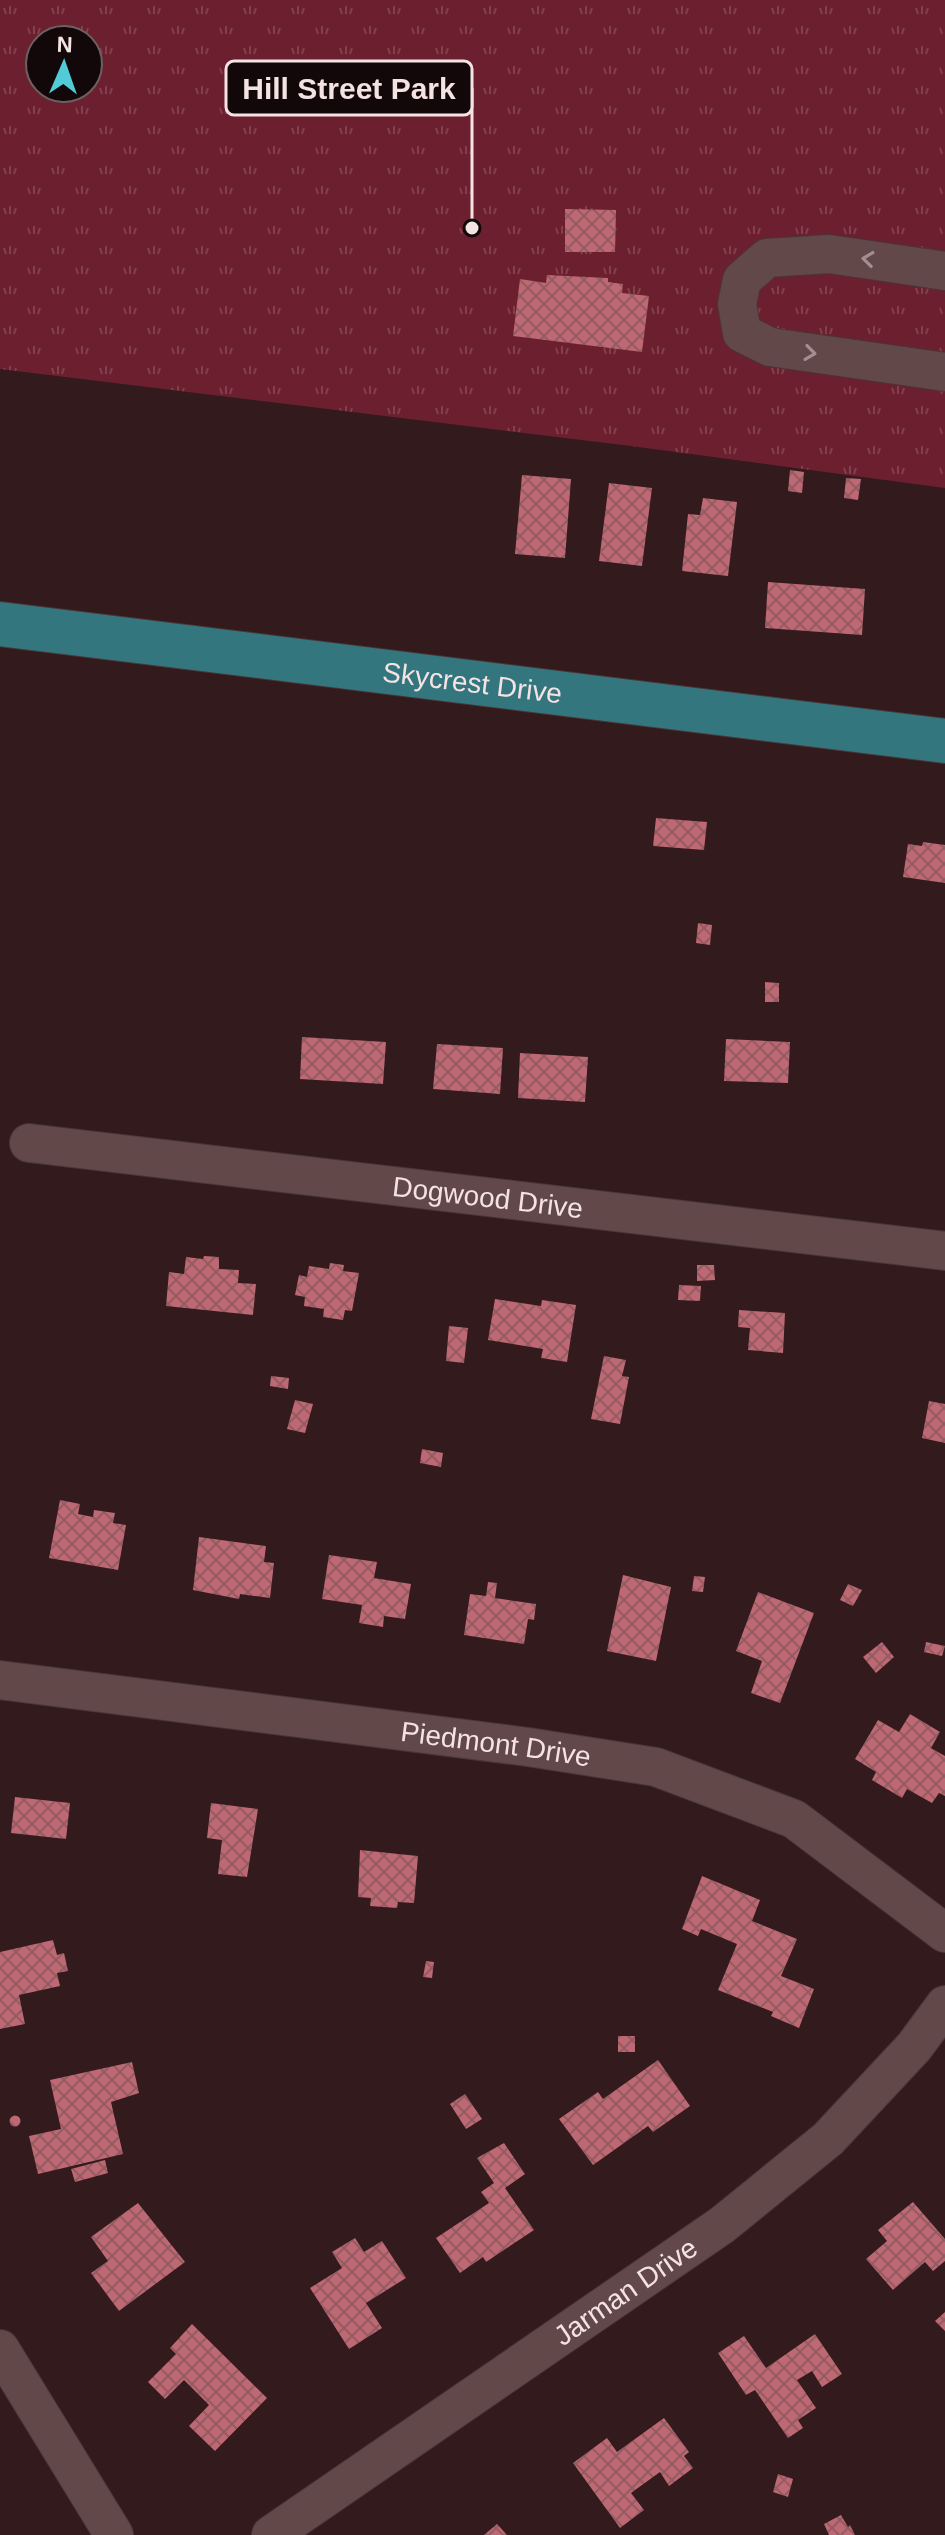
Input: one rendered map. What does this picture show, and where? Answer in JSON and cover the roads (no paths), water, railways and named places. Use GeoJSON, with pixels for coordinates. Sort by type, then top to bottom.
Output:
{"type":"FeatureCollection","features":[{"type":"Feature","properties":{"kind":"main road","name":"Skycrest Drive"},"geometry":{"type":"LineString","coordinates":[[0,624],[945,741]]}},
{"type":"Feature","properties":{"kind":"street"},"geometry":{"type":"LineString","coordinates":[[945,271],[829,254],[767,258],[742,280],[737,304],[742,333],[770,347],[945,372]]}},
{"type":"Feature","properties":{"kind":"street","name":"Dogwood Drive"},"geometry":{"type":"LineString","coordinates":[[29,1143],[945,1251]]}},
{"type":"Feature","properties":{"kind":"street","name":"Piedmont Drive"},"geometry":{"type":"LineString","coordinates":[[0,1680],[528,1747],[656,1767],[794,1819],[945,1933]]}},
{"type":"Feature","properties":{"kind":"street","name":"Jarman Drive"},"geometry":{"type":"LineString","coordinates":[[271,2535],[722,2225],[828,2139],[914,2047],[945,2005]]}},
{"type":"Feature","properties":{"kind":"street"},"geometry":{"type":"LineString","coordinates":[[3,2355],[114,2535]]}},
{"type":"Feature","properties":{"kind":"place","name":"Hill Street Park"},"geometry":{"type":"Point","coordinates":[472,228]}}]}
